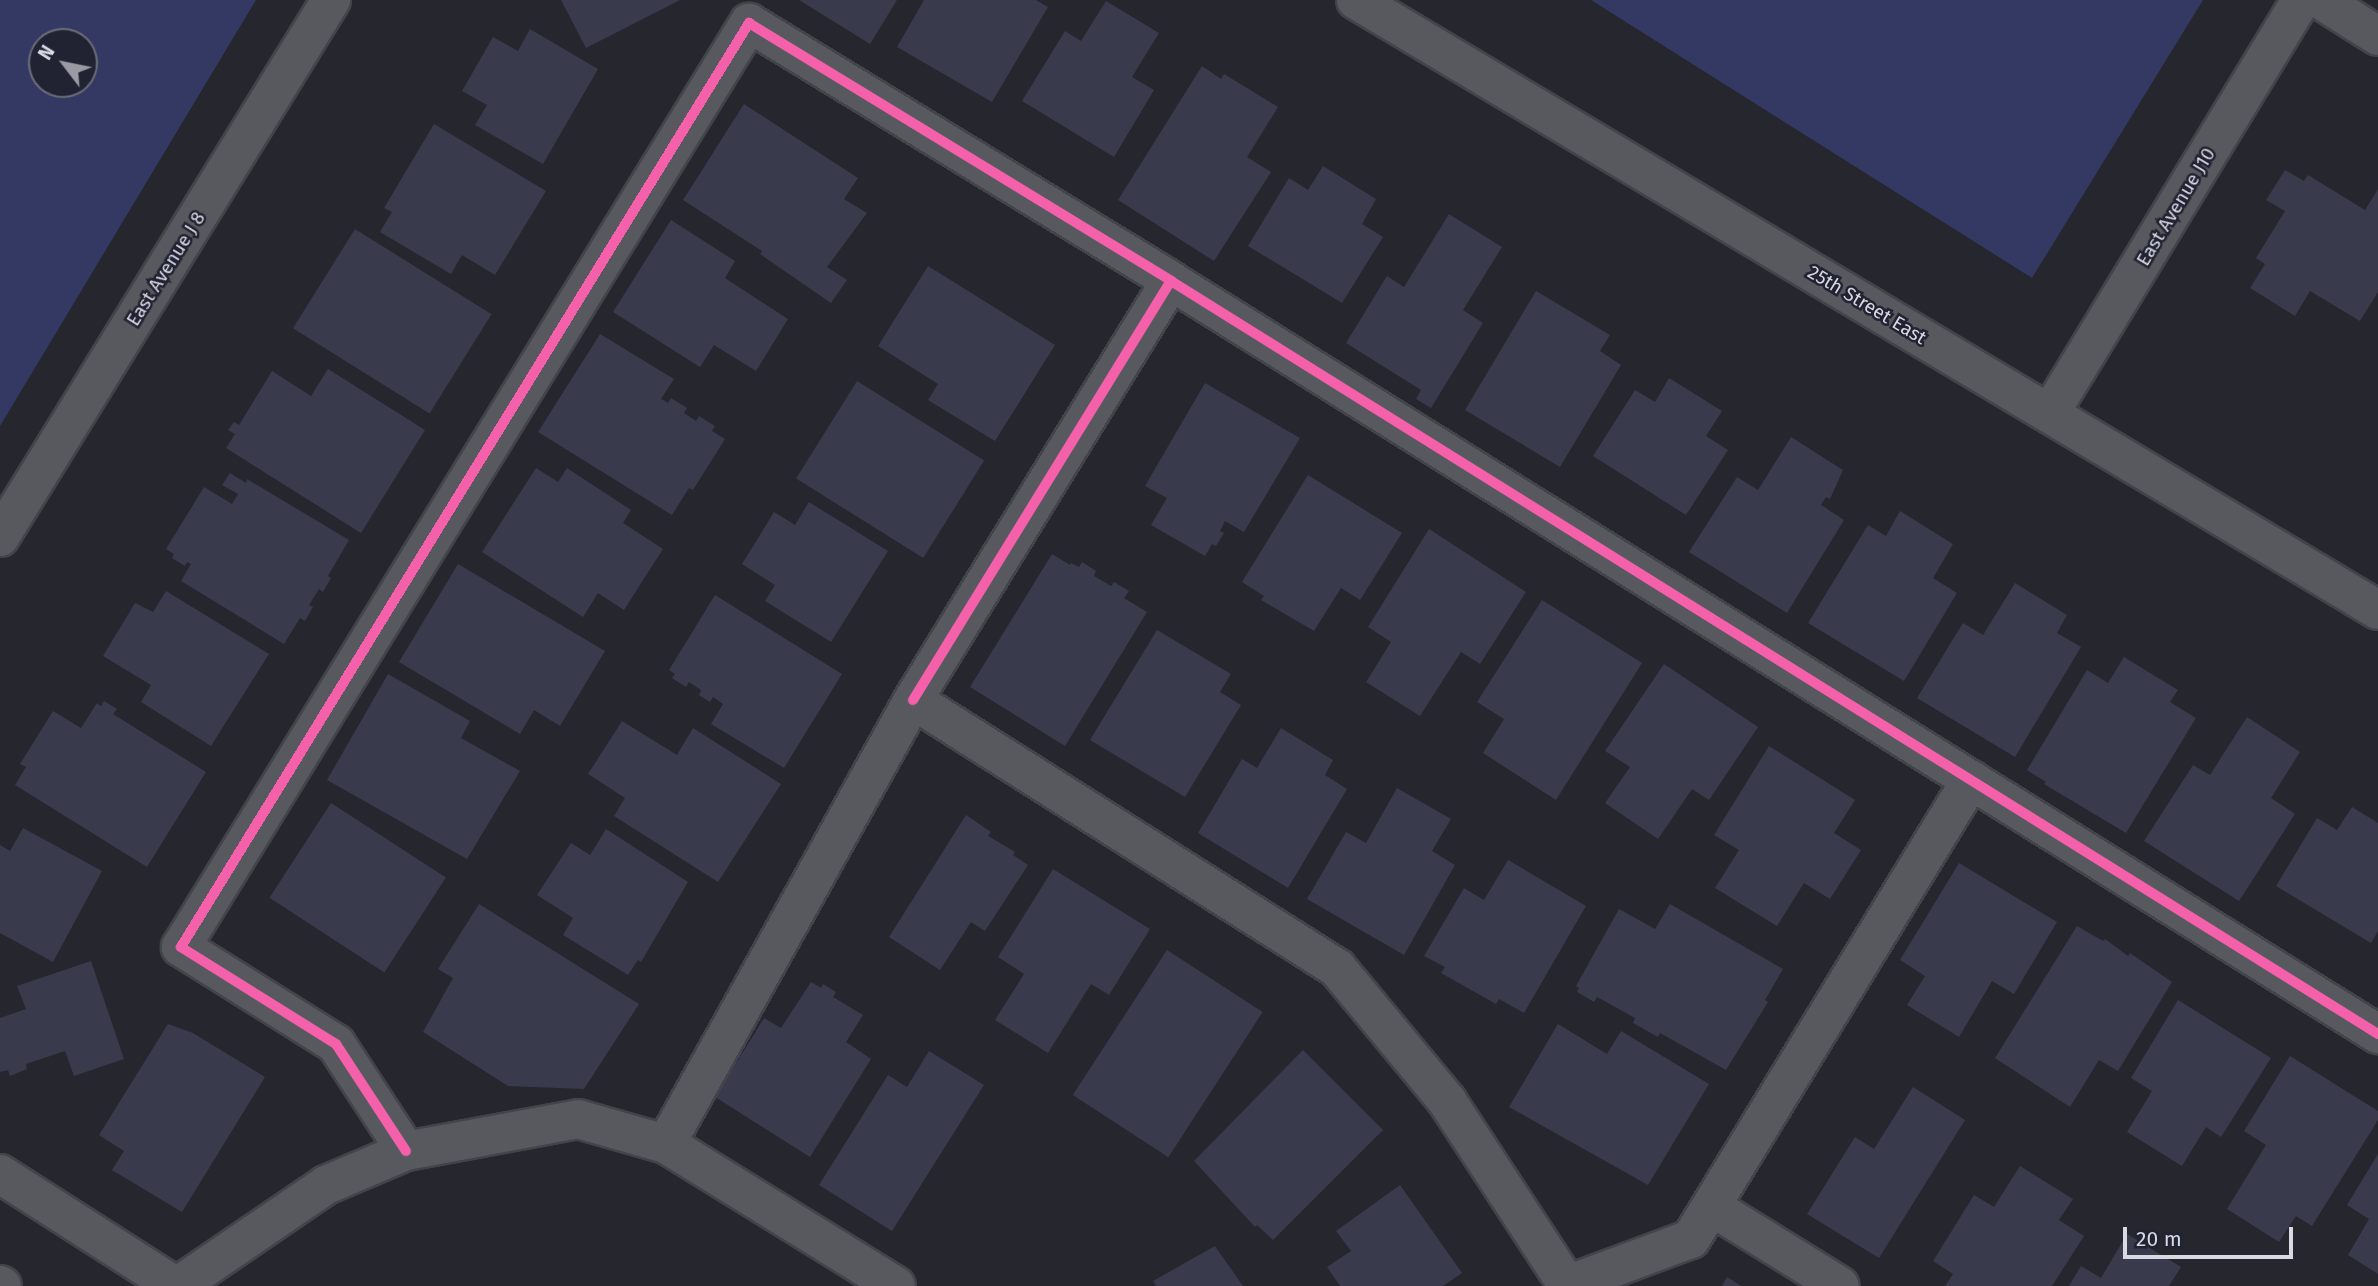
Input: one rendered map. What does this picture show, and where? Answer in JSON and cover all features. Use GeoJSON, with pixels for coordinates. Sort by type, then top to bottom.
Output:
{"type":"FeatureCollection","features":[{"type":"Feature","properties":{"kind":"street","name":"East Avenue J 8"},"geometry":{"type":"LineString","coordinates":[[0,537],[331,0]]}},
{"type":"Feature","properties":{"kind":"street","name":"25th Street East"},"geometry":{"type":"LineString","coordinates":[[1356,0],[2378,610]]}},
{"type":"Feature","properties":{"kind":"street","name":"East Avenue J10"},"geometry":{"type":"LineString","coordinates":[[2050,413],[2301,0]]}},
{"type":"Feature","properties":{"kind":"street"},"geometry":{"type":"LineString","coordinates":[[2321,0],[2378,36]]}},
{"type":"Feature","properties":{"kind":"street"},"geometry":{"type":"LineString","coordinates":[[406,1151],[336,1044],[181,947],[749,23],[1171,281],[2378,1034]]}},
{"type":"Feature","properties":{"kind":"street"},"geometry":{"type":"LineString","coordinates":[[666,1144],[913,700],[1171,281]]}},
{"type":"Feature","properties":{"kind":"street"},"geometry":{"type":"LineString","coordinates":[[913,700],[1337,968],[1447,1101],[1568,1285],[1691,1239],[1971,780]]}},
{"type":"Feature","properties":{"kind":"street"},"geometry":{"type":"LineString","coordinates":[[0,1174],[176,1286],[326,1185],[406,1151],[578,1119],[666,1144],[896,1286]]}},
{"type":"Feature","properties":{"kind":"street"},"geometry":{"type":"LineString","coordinates":[[1712,1207],[1840,1286]]}},
{"type":"Feature","properties":{"kind":"shaded area"},"geometry":{"type":"Polygon","coordinates":[[[0,0],[256,0],[0,426],[0,0]]]}},
{"type":"Feature","properties":{"kind":"shaded area"},"geometry":{"type":"Polygon","coordinates":[[[1591,0],[2203,0],[2032,278],[1591,0]]]}},
{"type":"Feature","properties":{"kind":"building"},"geometry":{"type":"Polygon","coordinates":[[[561,0],[680,0],[586,48],[561,0]]]}},
{"type":"Feature","properties":{"kind":"building"},"geometry":{"type":"Polygon","coordinates":[[[799,0],[897,0],[870,44],[799,0]]]}},
{"type":"Feature","properties":{"kind":"building"},"geometry":{"type":"Polygon","coordinates":[[[924,0],[1036,0],[1048,7],[992,102],[897,47],[924,0]]]}},
{"type":"Feature","properties":{"kind":"building"},"geometry":{"type":"Polygon","coordinates":[[[1106,1],[1159,33],[1132,77],[1154,90],[1114,157],[1022,101],[1065,31],[1081,41],[1106,1]]]}},
{"type":"Feature","properties":{"kind":"building"},"geometry":{"type":"Polygon","coordinates":[[[530,29],[598,69],[543,164],[475,125],[487,105],[462,91],[493,37],[518,51],[530,29]]]}},
{"type":"Feature","properties":{"kind":"building"},"geometry":{"type":"Polygon","coordinates":[[[1202,66],[1221,79],[1224,74],[1278,107],[1247,157],[1271,172],[1214,261],[1118,200],[1202,66]]]}},
{"type":"Feature","properties":{"kind":"building"},"geometry":{"type":"Polygon","coordinates":[[[744,104],[858,178],[844,199],[867,213],[827,267],[847,280],[831,303],[760,254],[762,251],[683,200],[744,104]]]}},
{"type":"Feature","properties":{"kind":"building"},"geometry":{"type":"Polygon","coordinates":[[[434,124],[546,191],[495,275],[462,255],[451,274],[380,232],[392,212],[384,208],[434,124]]]}},
{"type":"Feature","properties":{"kind":"building"},"geometry":{"type":"Polygon","coordinates":[[[1323,166],[1376,199],[1362,224],[1383,237],[1342,303],[1248,246],[1289,178],[1308,190],[1323,166]]]}},
{"type":"Feature","properties":{"kind":"building"},"geometry":{"type":"Polygon","coordinates":[[[2285,170],[2304,181],[2308,175],[2365,210],[2378,189],[2378,292],[2360,321],[2310,291],[2295,316],[2250,288],[2265,264],[2256,258],[2285,211],[2266,200],[2285,170]]]}},
{"type":"Feature","properties":{"kind":"building"},"geometry":{"type":"Polygon","coordinates":[[[1449,214],[1502,247],[1463,310],[1483,323],[1431,408],[1416,399],[1421,390],[1346,343],[1387,276],[1404,287],[1449,214]]]}},
{"type":"Feature","properties":{"kind":"building"},"geometry":{"type":"Polygon","coordinates":[[[671,220],[735,261],[725,278],[788,319],[756,371],[714,345],[700,367],[613,312],[671,220]]]}},
{"type":"Feature","properties":{"kind":"building"},"geometry":{"type":"Polygon","coordinates":[[[355,229],[492,314],[430,414],[293,328],[355,229]]]}},
{"type":"Feature","properties":{"kind":"building"},"geometry":{"type":"Polygon","coordinates":[[[928,266],[1055,345],[995,441],[928,400],[938,384],[878,346],[928,266]]]}},
{"type":"Feature","properties":{"kind":"building"},"geometry":{"type":"Polygon","coordinates":[[[1536,291],[1610,335],[1600,351],[1621,365],[1560,467],[1465,410],[1536,291]]]}},
{"type":"Feature","properties":{"kind":"building"},"geometry":{"type":"Polygon","coordinates":[[[600,334],[674,379],[661,399],[668,403],[671,398],[687,408],[684,413],[696,421],[699,416],[715,426],[712,431],[725,439],[693,490],[689,488],[672,515],[538,432],[600,334]]]}},
{"type":"Feature","properties":{"kind":"building"},"geometry":{"type":"Polygon","coordinates":[[[328,369],[425,430],[361,533],[226,448],[235,434],[228,430],[234,422],[239,425],[272,371],[311,396],[328,369]]]}},
{"type":"Feature","properties":{"kind":"building"},"geometry":{"type":"Polygon","coordinates":[[[1669,378],[1722,411],[1706,436],[1728,450],[1686,515],[1593,456],[1635,390],[1655,402],[1669,378]]]}},
{"type":"Feature","properties":{"kind":"building"},"geometry":{"type":"Polygon","coordinates":[[[857,381],[984,460],[923,558],[796,479],[857,381]]]}},
{"type":"Feature","properties":{"kind":"building"},"geometry":{"type":"Polygon","coordinates":[[[1205,383],[1300,438],[1244,532],[1225,521],[1220,531],[1224,533],[1216,546],[1212,544],[1205,556],[1151,525],[1167,498],[1145,486],[1205,383]]]}},
{"type":"Feature","properties":{"kind":"building"},"geometry":{"type":"Polygon","coordinates":[[[1791,437],[1843,470],[1830,499],[1826,497],[1821,505],[1844,520],[1787,613],[1689,552],[1737,477],[1758,490],[1791,437]]]}},
{"type":"Feature","properties":{"kind":"building"},"geometry":{"type":"Polygon","coordinates":[[[536,468],[558,482],[567,468],[631,510],[623,523],[663,549],[624,610],[598,593],[583,617],[482,552],[536,468]]]}},
{"type":"Feature","properties":{"kind":"building"},"geometry":{"type":"Polygon","coordinates":[[[230,473],[246,483],[247,479],[349,540],[328,576],[331,578],[323,592],[319,589],[309,605],[313,607],[305,621],[300,618],[284,644],[181,581],[191,564],[187,562],[185,566],[172,558],[174,554],[166,549],[204,487],[232,504],[238,494],[222,485],[230,473]]]}},
{"type":"Feature","properties":{"kind":"building"},"geometry":{"type":"Polygon","coordinates":[[[1308,475],[1402,533],[1360,600],[1341,588],[1314,631],[1261,600],[1264,596],[1242,582],[1308,475]]]}},
{"type":"Feature","properties":{"kind":"building"},"geometry":{"type":"Polygon","coordinates":[[[809,502],[888,551],[831,642],[765,601],[775,585],[742,564],[774,512],[795,525],[809,502]]]}},
{"type":"Feature","properties":{"kind":"building"},"geometry":{"type":"Polygon","coordinates":[[[1900,511],[1953,544],[1933,578],[1957,593],[1904,681],[1808,623],[1868,525],[1886,536],[1900,511]]]}},
{"type":"Feature","properties":{"kind":"building"},"geometry":{"type":"Polygon","coordinates":[[[1429,529],[1526,592],[1480,664],[1461,652],[1420,716],[1366,682],[1391,642],[1368,627],[1429,529]]]}},
{"type":"Feature","properties":{"kind":"building"},"geometry":{"type":"Polygon","coordinates":[[[1052,554],[1070,565],[1071,563],[1079,567],[1082,562],[1096,571],[1094,576],[1111,586],[1114,582],[1129,591],[1124,598],[1147,612],[1065,746],[970,687],[1052,554]]]}},
{"type":"Feature","properties":{"kind":"building"},"geometry":{"type":"Polygon","coordinates":[[[458,564],[605,651],[560,726],[534,710],[520,734],[399,662],[458,564]]]}},
{"type":"Feature","properties":{"kind":"building"},"geometry":{"type":"Polygon","coordinates":[[[2015,583],[2067,615],[2057,633],[2081,647],[2015,757],[1917,698],[1963,623],[1983,635],[2015,583]]]}},
{"type":"Feature","properties":{"kind":"building"},"geometry":{"type":"Polygon","coordinates":[[[166,591],[269,654],[211,746],[141,702],[151,685],[103,656],[135,603],[153,612],[166,591]]]}},
{"type":"Feature","properties":{"kind":"building"},"geometry":{"type":"Polygon","coordinates":[[[715,595],[842,674],[784,768],[711,724],[723,704],[713,697],[710,702],[699,695],[701,690],[689,682],[686,687],[672,678],[675,674],[669,670],[715,595]]]}},
{"type":"Feature","properties":{"kind":"building"},"geometry":{"type":"Polygon","coordinates":[[[1542,600],[1642,663],[1556,800],[1483,753],[1504,719],[1477,702],[1542,600]]]}},
{"type":"Feature","properties":{"kind":"building"},"geometry":{"type":"Polygon","coordinates":[[[1157,630],[1231,674],[1220,692],[1241,705],[1185,797],[1090,740],[1157,630]]]}},
{"type":"Feature","properties":{"kind":"building"},"geometry":{"type":"Polygon","coordinates":[[[2124,657],[2178,690],[2170,702],[2196,718],[2126,833],[2044,784],[2046,782],[2027,770],[2087,670],[2108,683],[2124,657]]]}},
{"type":"Feature","properties":{"kind":"building"},"geometry":{"type":"Polygon","coordinates":[[[1664,664],[1758,727],[1709,800],[1692,789],[1658,839],[1605,803],[1630,767],[1605,751],[1664,664]]]}},
{"type":"Feature","properties":{"kind":"building"},"geometry":{"type":"Polygon","coordinates":[[[388,674],[470,721],[461,738],[520,771],[467,859],[327,780],[388,674]]]}},
{"type":"Feature","properties":{"kind":"building"},"geometry":{"type":"Polygon","coordinates":[[[104,701],[117,709],[113,714],[206,772],[147,867],[15,785],[26,767],[20,764],[53,711],[81,728],[97,703],[101,706],[104,701]]]}},
{"type":"Feature","properties":{"kind":"building"},"geometry":{"type":"Polygon","coordinates":[[[2247,717],[2300,752],[2271,798],[2295,814],[2239,901],[2144,841],[2193,765],[2210,775],[2247,717]]]}},
{"type":"Feature","properties":{"kind":"building"},"geometry":{"type":"Polygon","coordinates":[[[622,721],[677,755],[693,728],[781,784],[718,882],[614,816],[625,798],[588,774],[622,721]]]}},
{"type":"Feature","properties":{"kind":"building"},"geometry":{"type":"Polygon","coordinates":[[[1281,728],[1333,760],[1325,775],[1347,789],[1288,888],[1198,833],[1242,759],[1257,768],[1281,728]]]}},
{"type":"Feature","properties":{"kind":"building"},"geometry":{"type":"Polygon","coordinates":[[[1769,746],[1855,800],[1834,833],[1861,850],[1830,899],[1804,883],[1777,926],[1715,888],[1739,850],[1714,835],[1769,746]]]}},
{"type":"Feature","properties":{"kind":"building"},"geometry":{"type":"Polygon","coordinates":[[[1397,788],[1451,819],[1432,851],[1455,865],[1404,955],[1307,899],[1346,832],[1366,843],[1397,788]]]}},
{"type":"Feature","properties":{"kind":"building"},"geometry":{"type":"Polygon","coordinates":[[[331,803],[446,878],[384,972],[269,898],[331,803]]]}},
{"type":"Feature","properties":{"kind":"building"},"geometry":{"type":"Polygon","coordinates":[[[2352,807],[2378,823],[2378,931],[2371,943],[2276,886],[2317,818],[2337,830],[2352,807]]]}},
{"type":"Feature","properties":{"kind":"building"},"geometry":{"type":"Polygon","coordinates":[[[966,815],[991,832],[988,836],[1015,852],[1013,855],[1028,865],[985,931],[971,922],[940,970],[889,937],[966,815]]]}},
{"type":"Feature","properties":{"kind":"building"},"geometry":{"type":"Polygon","coordinates":[[[23,828],[102,871],[53,962],[0,933],[0,845],[10,851],[23,828]]]}},
{"type":"Feature","properties":{"kind":"building"},"geometry":{"type":"Polygon","coordinates":[[[606,829],[688,882],[641,962],[638,960],[628,975],[563,935],[573,918],[537,895],[571,843],[590,855],[606,829]]]}},
{"type":"Feature","properties":{"kind":"building"},"geometry":{"type":"Polygon","coordinates":[[[1508,860],[1586,906],[1524,1013],[1499,999],[1496,1004],[1441,973],[1445,967],[1424,956],[1464,888],[1484,900],[1508,860]]]}},
{"type":"Feature","properties":{"kind":"building"},"geometry":{"type":"Polygon","coordinates":[[[1959,863],[2057,922],[2014,994],[1992,981],[1959,1037],[1907,1005],[1925,976],[1900,960],[1959,863]]]}},
{"type":"Feature","properties":{"kind":"building"},"geometry":{"type":"Polygon","coordinates":[[[1053,869],[1150,929],[1109,995],[1091,984],[1048,1053],[995,1020],[1024,974],[998,957],[1053,869]]]}},
{"type":"Feature","properties":{"kind":"building"},"geometry":{"type":"Polygon","coordinates":[[[479,904],[639,1004],[584,1089],[508,1086],[423,1032],[453,978],[438,969],[479,904]]]}},
{"type":"Feature","properties":{"kind":"building"},"geometry":{"type":"Polygon","coordinates":[[[1670,904],[1783,969],[1765,1000],[1768,1002],[1726,1070],[1660,1033],[1658,1037],[1633,1023],[1635,1018],[1597,997],[1594,1002],[1577,992],[1579,988],[1576,986],[1619,909],[1655,929],[1670,904]]]}},
{"type":"Feature","properties":{"kind":"building"},"geometry":{"type":"Polygon","coordinates":[[[2077,926],[2103,941],[2105,939],[2128,956],[2130,953],[2172,982],[2118,1071],[2099,1060],[2070,1107],[1995,1058],[2077,926]]]}},
{"type":"Feature","properties":{"kind":"building"},"geometry":{"type":"Polygon","coordinates":[[[1167,950],[1263,1012],[1168,1157],[1073,1095],[1167,950]]]}},
{"type":"Feature","properties":{"kind":"building"},"geometry":{"type":"Polygon","coordinates":[[[91,961],[124,1059],[74,1076],[65,1051],[26,1064],[27,1069],[10,1076],[8,1070],[0,1072],[0,1018],[26,1009],[17,986],[91,961]]]}},
{"type":"Feature","properties":{"kind":"building"},"geometry":{"type":"Polygon","coordinates":[[[811,982],[821,988],[823,984],[836,992],[833,997],[863,1015],[846,1042],[871,1059],[810,1157],[715,1097],[764,1018],[781,1028],[811,982]]]}},
{"type":"Feature","properties":{"kind":"building"},"geometry":{"type":"Polygon","coordinates":[[[2178,1000],[2271,1058],[2221,1137],[2206,1127],[2182,1166],[2127,1132],[2152,1091],[2131,1078],[2178,1000]]]}},
{"type":"Feature","properties":{"kind":"building"},"geometry":{"type":"Polygon","coordinates":[[[168,1024],[193,1033],[265,1077],[182,1212],[112,1170],[124,1151],[99,1135],[168,1024]]]}},
{"type":"Feature","properties":{"kind":"building"},"geometry":{"type":"Polygon","coordinates":[[[1558,1024],[1607,1054],[1621,1031],[1709,1084],[1648,1185],[1509,1107],[1558,1024]]]}},
{"type":"Feature","properties":{"kind":"building"},"geometry":{"type":"Polygon","coordinates":[[[1303,1050],[1383,1130],[1273,1240],[1257,1225],[1255,1227],[1194,1161],[1303,1050]]]}},
{"type":"Feature","properties":{"kind":"building"},"geometry":{"type":"Polygon","coordinates":[[[929,1051],[984,1085],[892,1231],[819,1185],[888,1075],[907,1087],[929,1051]]]}},
{"type":"Feature","properties":{"kind":"building"},"geometry":{"type":"Polygon","coordinates":[[[2290,1056],[2378,1111],[2378,1120],[2312,1226],[2296,1216],[2279,1242],[2227,1209],[2266,1145],[2244,1131],[2290,1056]]]}},
{"type":"Feature","properties":{"kind":"building"},"geometry":{"type":"Polygon","coordinates":[[[1913,1087],[1965,1120],[1879,1258],[1807,1214],[1855,1137],[1874,1149],[1913,1087]]]}},
{"type":"Feature","properties":{"kind":"building"},"geometry":{"type":"Polygon","coordinates":[[[2378,1154],[2378,1274],[2348,1255],[2369,1219],[2347,1205],[2378,1154]]]}},
{"type":"Feature","properties":{"kind":"building"},"geometry":{"type":"Polygon","coordinates":[[[2020,1166],[2073,1199],[2059,1220],[2084,1236],[2052,1286],[1945,1286],[1953,1274],[1933,1261],[1974,1195],[1994,1207],[2020,1166]]]}},
{"type":"Feature","properties":{"kind":"building"},"geometry":{"type":"Polygon","coordinates":[[[1400,1185],[1462,1273],[1443,1286],[1340,1286],[1327,1267],[1351,1251],[1336,1231],[1400,1185]]]}},
{"type":"Feature","properties":{"kind":"building"},"geometry":{"type":"Polygon","coordinates":[[[2127,1234],[2181,1267],[2169,1286],[2069,1286],[2081,1266],[2101,1278],[2127,1234]]]}},
{"type":"Feature","properties":{"kind":"building"},"geometry":{"type":"Polygon","coordinates":[[[1215,1246],[1243,1286],[1156,1286],[1153,1281],[1215,1246]]]}},
{"type":"Feature","properties":{"kind":"building"},"geometry":{"type":"Polygon","coordinates":[[[1727,1277],[1741,1286],[1722,1286],[1727,1277]]]}},
{"type":"Feature","properties":{"kind":"cycle path"},"geometry":{"type":"LineString","coordinates":[[406,1151],[336,1044],[181,947],[749,23],[1171,281]]}},
{"type":"Feature","properties":{"kind":"cycle path"},"geometry":{"type":"LineString","coordinates":[[913,700],[1171,281],[2378,1034]]}}]}
